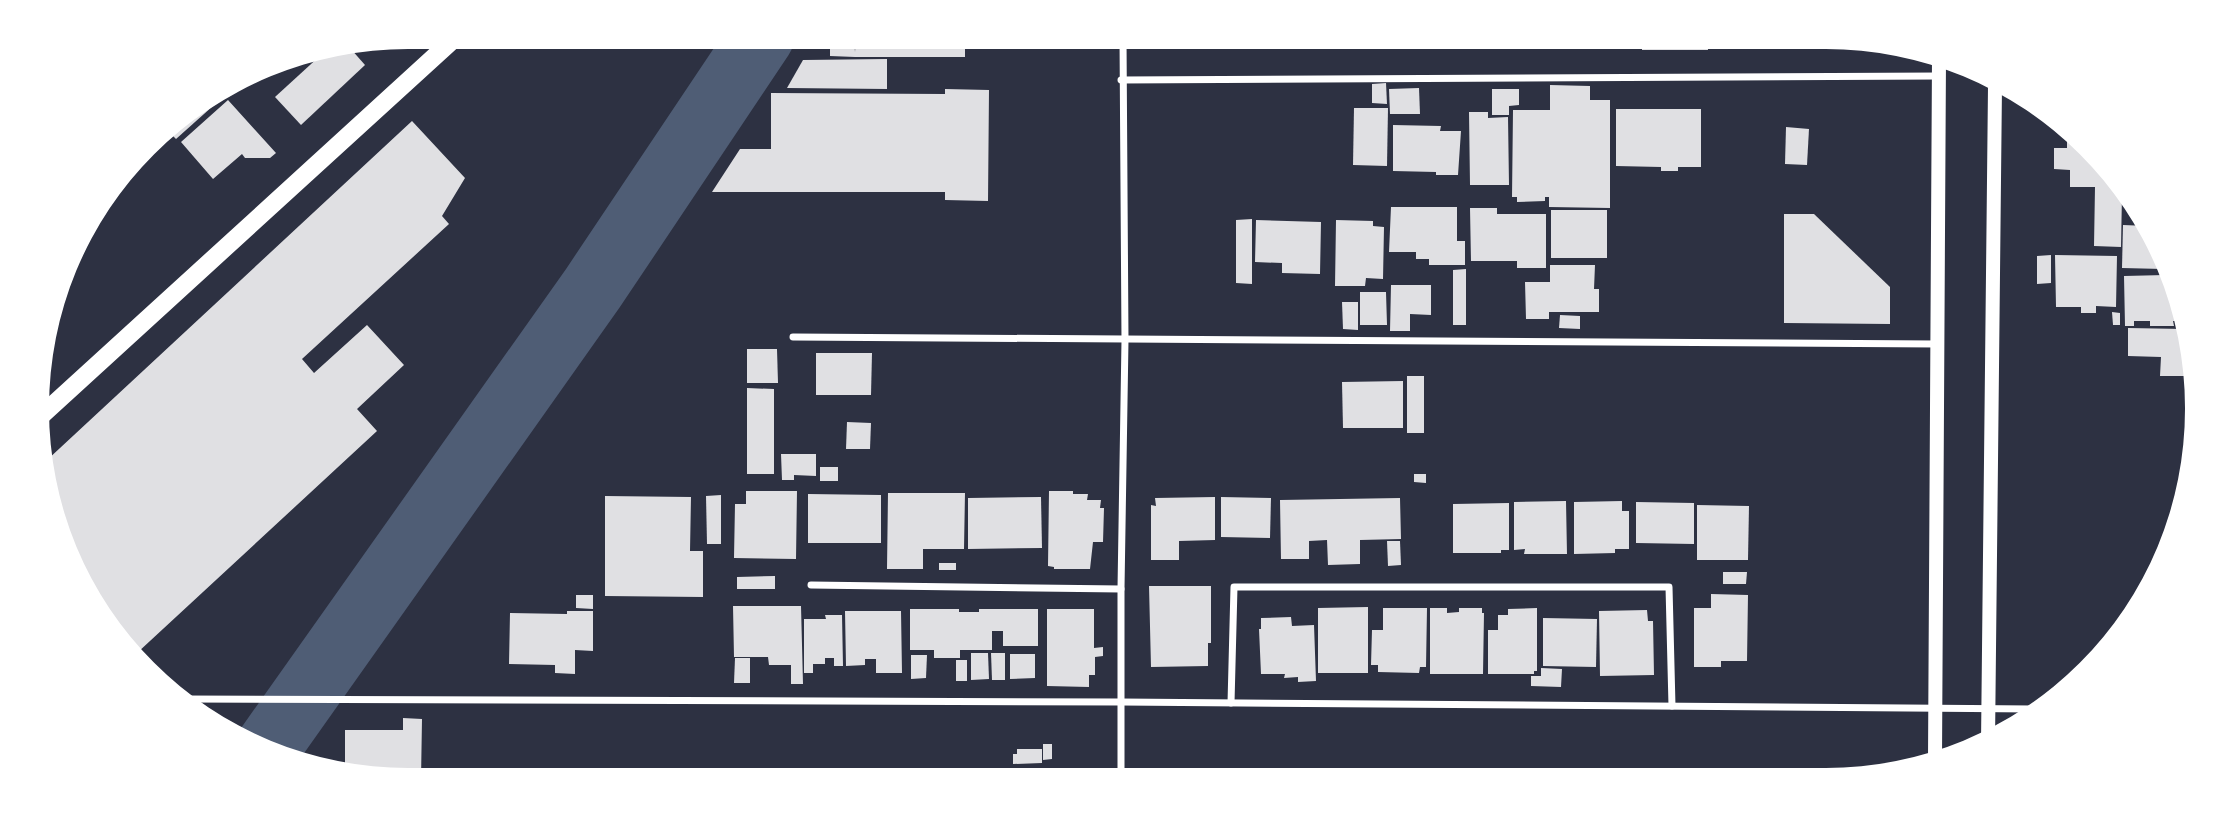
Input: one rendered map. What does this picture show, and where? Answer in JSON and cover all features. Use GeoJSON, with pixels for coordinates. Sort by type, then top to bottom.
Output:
{"type":"FeatureCollection","features":[{"type":"Feature","properties":{"kind":"main road"},"geometry":{"type":"LineString","coordinates":[[49,409],[443,49]]}},
{"type":"Feature","properties":{"kind":"main road"},"geometry":{"type":"LineString","coordinates":[[1935,751],[1939,67]]}},
{"type":"Feature","properties":{"kind":"main road"},"geometry":{"type":"LineString","coordinates":[[1988,730],[1995,91]]}},
{"type":"Feature","properties":{"kind":"street"},"geometry":{"type":"LineString","coordinates":[[1121,768],[1125,340],[1122,49]]}},
{"type":"Feature","properties":{"kind":"street"},"geometry":{"type":"LineString","coordinates":[[1121,80],[1939,76]]}},
{"type":"Feature","properties":{"kind":"street"},"geometry":{"type":"LineString","coordinates":[[793,337],[1937,344]]}},
{"type":"Feature","properties":{"kind":"street"},"geometry":{"type":"LineString","coordinates":[[811,585],[1121,589]]}},
{"type":"Feature","properties":{"kind":"street"},"geometry":{"type":"LineString","coordinates":[[1231,703],[1234,587],[1669,587],[1672,706]]}},
{"type":"Feature","properties":{"kind":"street"},"geometry":{"type":"LineString","coordinates":[[197,699],[2022,709]]}},
{"type":"Feature","properties":{"kind":"building"},"geometry":{"type":"Polygon","coordinates":[[[830,49],[855,49],[855,52],[855,49],[965,49],[965,57],[830,56],[830,49]]]}},
{"type":"Feature","properties":{"kind":"building"},"geometry":{"type":"Polygon","coordinates":[[[1708,49],[1708,50],[1642,50],[1708,49]]]}},
{"type":"Feature","properties":{"kind":"building"},"geometry":{"type":"Polygon","coordinates":[[[355,53],[365,65],[301,125],[275,97],[314,61],[355,53]]]}},
{"type":"Feature","properties":{"kind":"building"},"geometry":{"type":"Polygon","coordinates":[[[887,59],[887,89],[787,88],[803,60],[887,59]]]}},
{"type":"Feature","properties":{"kind":"building"},"geometry":{"type":"Polygon","coordinates":[[[1386,83],[1387,104],[1372,103],[1372,84],[1386,83]]]}},
{"type":"Feature","properties":{"kind":"building"},"geometry":{"type":"Polygon","coordinates":[[[1550,85],[1590,86],[1590,100],[1610,100],[1610,208],[1549,207],[1549,197],[1545,197],[1545,201],[1517,202],[1517,197],[1512,197],[1513,110],[1550,110],[1550,85]]]}},
{"type":"Feature","properties":{"kind":"building"},"geometry":{"type":"Polygon","coordinates":[[[1419,88],[1420,114],[1390,114],[1389,89],[1419,88]]]}},
{"type":"Feature","properties":{"kind":"building"},"geometry":{"type":"Polygon","coordinates":[[[945,89],[989,90],[988,201],[945,200],[945,192],[712,192],[740,149],[771,149],[771,93],[945,94],[945,89]]]}},
{"type":"Feature","properties":{"kind":"building"},"geometry":{"type":"Polygon","coordinates":[[[1492,89],[1519,89],[1519,105],[1509,106],[1509,115],[1492,115],[1492,89]]]}},
{"type":"Feature","properties":{"kind":"building"},"geometry":{"type":"Polygon","coordinates":[[[228,100],[276,153],[270,158],[245,158],[242,154],[213,179],[181,142],[228,100]]]}},
{"type":"Feature","properties":{"kind":"building"},"geometry":{"type":"Polygon","coordinates":[[[1354,108],[1388,108],[1387,166],[1353,165],[1354,108]]]}},
{"type":"Feature","properties":{"kind":"building"},"geometry":{"type":"Polygon","coordinates":[[[1616,109],[1701,109],[1701,167],[1678,167],[1678,171],[1661,171],[1661,167],[1616,166],[1616,109]]]}},
{"type":"Feature","properties":{"kind":"building"},"geometry":{"type":"Polygon","coordinates":[[[207,112],[176,139],[173,136],[207,112]]]}},
{"type":"Feature","properties":{"kind":"building"},"geometry":{"type":"Polygon","coordinates":[[[1469,112],[1488,112],[1488,118],[1508,117],[1509,185],[1470,185],[1469,112]]]}},
{"type":"Feature","properties":{"kind":"building"},"geometry":{"type":"Polygon","coordinates":[[[412,121],[465,178],[442,216],[449,224],[302,359],[314,373],[367,325],[404,365],[357,409],[377,431],[141,649],[110,608],[86,568],[61,502],[52,455],[412,121]]]}},
{"type":"Feature","properties":{"kind":"building"},"geometry":{"type":"Polygon","coordinates":[[[1393,125],[1441,126],[1440,131],[1461,131],[1458,175],[1393,171],[1393,125]]]}},
{"type":"Feature","properties":{"kind":"building"},"geometry":{"type":"Polygon","coordinates":[[[1786,127],[1809,129],[1807,165],[1785,164],[1786,127]]]}},
{"type":"Feature","properties":{"kind":"building"},"geometry":{"type":"Polygon","coordinates":[[[2067,142],[2096,171],[2122,206],[2121,247],[2094,246],[2095,187],[2070,187],[2070,170],[2054,169],[2054,148],[2067,148],[2067,142]]]}},
{"type":"Feature","properties":{"kind":"building"},"geometry":{"type":"Polygon","coordinates":[[[1391,207],[1457,207],[1457,241],[1465,241],[1465,265],[1429,265],[1429,259],[1416,259],[1416,252],[1389,252],[1391,207]]]}},
{"type":"Feature","properties":{"kind":"building"},"geometry":{"type":"Polygon","coordinates":[[[1470,208],[1497,208],[1497,214],[1546,214],[1546,268],[1517,268],[1517,261],[1471,261],[1470,208]]]}},
{"type":"Feature","properties":{"kind":"building"},"geometry":{"type":"Polygon","coordinates":[[[1551,210],[1607,210],[1607,258],[1551,258],[1551,210]]]}},
{"type":"Feature","properties":{"kind":"building"},"geometry":{"type":"Polygon","coordinates":[[[1784,214],[1814,214],[1890,287],[1890,324],[1784,323],[1784,214]]]}},
{"type":"Feature","properties":{"kind":"building"},"geometry":{"type":"Polygon","coordinates":[[[1252,219],[1252,284],[1236,283],[1236,220],[1252,219]]]}},
{"type":"Feature","properties":{"kind":"building"},"geometry":{"type":"Polygon","coordinates":[[[1256,220],[1321,222],[1320,274],[1282,273],[1282,263],[1255,262],[1256,220]]]}},
{"type":"Feature","properties":{"kind":"building"},"geometry":{"type":"Polygon","coordinates":[[[1336,220],[1373,221],[1373,226],[1384,227],[1383,279],[1366,278],[1365,286],[1335,286],[1336,220]]]}},
{"type":"Feature","properties":{"kind":"building"},"geometry":{"type":"Polygon","coordinates":[[[2123,225],[2135,225],[2157,269],[2122,268],[2123,225]]]}},
{"type":"Feature","properties":{"kind":"building"},"geometry":{"type":"Polygon","coordinates":[[[2051,255],[2051,283],[2037,284],[2037,256],[2051,255]]]}},
{"type":"Feature","properties":{"kind":"building"},"geometry":{"type":"Polygon","coordinates":[[[2055,255],[2117,256],[2116,307],[2096,306],[2096,313],[2081,313],[2081,307],[2056,307],[2055,255]]]}},
{"type":"Feature","properties":{"kind":"building"},"geometry":{"type":"Polygon","coordinates":[[[1550,265],[1595,265],[1594,289],[1599,289],[1599,312],[1549,312],[1549,319],[1526,319],[1525,282],[1550,282],[1550,265]]]}},
{"type":"Feature","properties":{"kind":"building"},"geometry":{"type":"Polygon","coordinates":[[[1466,269],[1466,325],[1453,325],[1453,270],[1466,269]]]}},
{"type":"Feature","properties":{"kind":"building"},"geometry":{"type":"Polygon","coordinates":[[[2160,275],[2174,326],[2150,326],[2150,321],[2134,321],[2134,326],[2125,326],[2124,276],[2160,275]]]}},
{"type":"Feature","properties":{"kind":"building"},"geometry":{"type":"Polygon","coordinates":[[[1391,285],[1431,285],[1431,315],[1410,314],[1410,331],[1390,331],[1391,285]]]}},
{"type":"Feature","properties":{"kind":"building"},"geometry":{"type":"Polygon","coordinates":[[[1360,292],[1386,292],[1387,325],[1360,325],[1360,292]]]}},
{"type":"Feature","properties":{"kind":"building"},"geometry":{"type":"Polygon","coordinates":[[[1342,302],[1358,302],[1358,330],[1343,329],[1342,302]]]}},
{"type":"Feature","properties":{"kind":"building"},"geometry":{"type":"Polygon","coordinates":[[[2112,312],[2120,313],[2120,325],[2113,325],[2112,312]]]}},
{"type":"Feature","properties":{"kind":"building"},"geometry":{"type":"Polygon","coordinates":[[[1560,315],[1580,316],[1580,329],[1559,328],[1560,315]]]}},
{"type":"Feature","properties":{"kind":"building"},"geometry":{"type":"Polygon","coordinates":[[[2128,328],[2176,329],[2183,376],[2160,376],[2161,357],[2128,356],[2128,328]]]}},
{"type":"Feature","properties":{"kind":"building"},"geometry":{"type":"Polygon","coordinates":[[[747,349],[777,349],[778,383],[747,383],[747,349]]]}},
{"type":"Feature","properties":{"kind":"building"},"geometry":{"type":"Polygon","coordinates":[[[816,353],[872,353],[871,395],[816,395],[816,353]]]}},
{"type":"Feature","properties":{"kind":"building"},"geometry":{"type":"Polygon","coordinates":[[[1407,376],[1424,376],[1424,433],[1407,433],[1407,376]]]}},
{"type":"Feature","properties":{"kind":"building"},"geometry":{"type":"Polygon","coordinates":[[[1403,381],[1403,428],[1343,428],[1342,382],[1403,381]]]}},
{"type":"Feature","properties":{"kind":"building"},"geometry":{"type":"Polygon","coordinates":[[[747,388],[774,389],[774,474],[747,474],[747,388]]]}},
{"type":"Feature","properties":{"kind":"building"},"geometry":{"type":"Polygon","coordinates":[[[847,422],[871,423],[870,449],[846,449],[847,422]]]}},
{"type":"Feature","properties":{"kind":"building"},"geometry":{"type":"Polygon","coordinates":[[[781,454],[816,454],[816,476],[794,475],[794,480],[782,480],[781,454]]]}},
{"type":"Feature","properties":{"kind":"building"},"geometry":{"type":"Polygon","coordinates":[[[820,467],[838,467],[838,481],[820,481],[820,467]]]}},
{"type":"Feature","properties":{"kind":"building"},"geometry":{"type":"Polygon","coordinates":[[[1414,474],[1426,474],[1426,483],[1414,482],[1414,474]]]}},
{"type":"Feature","properties":{"kind":"building"},"geometry":{"type":"Polygon","coordinates":[[[746,491],[797,491],[796,559],[734,558],[735,504],[746,504],[746,491]]]}},
{"type":"Feature","properties":{"kind":"building"},"geometry":{"type":"Polygon","coordinates":[[[1049,491],[1073,491],[1073,494],[1088,494],[1087,500],[1101,500],[1100,508],[1104,508],[1103,542],[1093,542],[1090,569],[1054,569],[1048,566],[1049,491]]]}},
{"type":"Feature","properties":{"kind":"building"},"geometry":{"type":"Polygon","coordinates":[[[888,493],[965,493],[964,549],[923,549],[923,569],[887,569],[888,493]]]}},
{"type":"Feature","properties":{"kind":"building"},"geometry":{"type":"Polygon","coordinates":[[[808,494],[881,495],[881,543],[808,543],[808,494]]]}},
{"type":"Feature","properties":{"kind":"building"},"geometry":{"type":"Polygon","coordinates":[[[721,495],[721,544],[707,544],[706,496],[721,495]]]}},
{"type":"Feature","properties":{"kind":"building"},"geometry":{"type":"Polygon","coordinates":[[[605,496],[691,497],[690,551],[703,551],[703,597],[605,596],[605,496]]]}},
{"type":"Feature","properties":{"kind":"building"},"geometry":{"type":"Polygon","coordinates":[[[1041,497],[1042,548],[968,549],[968,498],[1041,497]]]}},
{"type":"Feature","properties":{"kind":"building"},"geometry":{"type":"Polygon","coordinates":[[[1215,497],[1215,540],[1179,541],[1179,560],[1151,560],[1151,505],[1156,506],[1155,498],[1215,497]]]}},
{"type":"Feature","properties":{"kind":"building"},"geometry":{"type":"Polygon","coordinates":[[[1221,497],[1271,498],[1270,538],[1221,537],[1221,497]]]}},
{"type":"Feature","properties":{"kind":"building"},"geometry":{"type":"Polygon","coordinates":[[[1400,498],[1401,539],[1360,540],[1360,564],[1328,565],[1327,540],[1309,541],[1309,559],[1281,559],[1280,500],[1400,498]]]}},
{"type":"Feature","properties":{"kind":"building"},"geometry":{"type":"Polygon","coordinates":[[[1566,501],[1567,554],[1524,554],[1525,549],[1514,550],[1514,502],[1566,501]]]}},
{"type":"Feature","properties":{"kind":"building"},"geometry":{"type":"Polygon","coordinates":[[[1622,501],[1622,511],[1629,511],[1629,549],[1615,549],[1615,553],[1574,554],[1574,502],[1622,501]]]}},
{"type":"Feature","properties":{"kind":"building"},"geometry":{"type":"Polygon","coordinates":[[[1636,502],[1694,503],[1694,544],[1636,543],[1636,502]]]}},
{"type":"Feature","properties":{"kind":"building"},"geometry":{"type":"Polygon","coordinates":[[[1509,503],[1509,550],[1501,550],[1501,553],[1453,553],[1453,504],[1509,503]]]}},
{"type":"Feature","properties":{"kind":"building"},"geometry":{"type":"Polygon","coordinates":[[[1697,505],[1749,506],[1748,560],[1697,560],[1697,505]]]}},
{"type":"Feature","properties":{"kind":"building"},"geometry":{"type":"Polygon","coordinates":[[[1387,541],[1400,541],[1401,565],[1388,566],[1387,541]]]}},
{"type":"Feature","properties":{"kind":"building"},"geometry":{"type":"Polygon","coordinates":[[[939,563],[956,563],[956,570],[939,570],[939,563]]]}},
{"type":"Feature","properties":{"kind":"building"},"geometry":{"type":"Polygon","coordinates":[[[1723,572],[1747,572],[1746,584],[1723,584],[1723,572]]]}},
{"type":"Feature","properties":{"kind":"building"},"geometry":{"type":"Polygon","coordinates":[[[775,576],[775,589],[737,589],[737,577],[775,576]]]}},
{"type":"Feature","properties":{"kind":"building"},"geometry":{"type":"Polygon","coordinates":[[[1149,586],[1211,586],[1211,643],[1208,643],[1208,666],[1151,667],[1149,586]]]}},
{"type":"Feature","properties":{"kind":"building"},"geometry":{"type":"Polygon","coordinates":[[[1711,594],[1748,595],[1747,661],[1721,661],[1721,667],[1694,667],[1694,608],[1711,608],[1711,594]]]}},
{"type":"Feature","properties":{"kind":"building"},"geometry":{"type":"Polygon","coordinates":[[[576,595],[593,595],[593,609],[576,608],[576,595]]]}},
{"type":"Feature","properties":{"kind":"building"},"geometry":{"type":"Polygon","coordinates":[[[733,606],[801,606],[803,684],[791,684],[791,665],[769,665],[768,657],[734,657],[733,606]]]}},
{"type":"Feature","properties":{"kind":"building"},"geometry":{"type":"Polygon","coordinates":[[[1368,607],[1368,673],[1318,673],[1318,608],[1368,607]]]}},
{"type":"Feature","properties":{"kind":"building"},"geometry":{"type":"Polygon","coordinates":[[[1383,608],[1427,608],[1426,667],[1420,667],[1419,673],[1378,672],[1378,665],[1371,665],[1372,630],[1383,630],[1383,608]]]}},
{"type":"Feature","properties":{"kind":"building"},"geometry":{"type":"Polygon","coordinates":[[[1430,608],[1447,608],[1447,613],[1459,612],[1459,608],[1482,608],[1483,674],[1430,674],[1430,608]]]}},
{"type":"Feature","properties":{"kind":"building"},"geometry":{"type":"Polygon","coordinates":[[[1537,608],[1537,671],[1534,671],[1534,674],[1488,674],[1488,630],[1498,630],[1498,615],[1508,615],[1508,609],[1537,608]]]}},
{"type":"Feature","properties":{"kind":"building"},"geometry":{"type":"Polygon","coordinates":[[[910,609],[959,609],[959,612],[979,612],[979,609],[1038,609],[1038,646],[1003,646],[1003,631],[992,631],[992,650],[960,650],[960,658],[934,658],[934,650],[910,650],[910,609]]]}},
{"type":"Feature","properties":{"kind":"building"},"geometry":{"type":"Polygon","coordinates":[[[1047,609],[1094,609],[1094,648],[1103,647],[1103,656],[1095,657],[1095,675],[1089,675],[1089,687],[1047,686],[1047,609]]]}},
{"type":"Feature","properties":{"kind":"building"},"geometry":{"type":"Polygon","coordinates":[[[1647,610],[1648,621],[1653,621],[1654,675],[1600,676],[1599,611],[1647,610]]]}},
{"type":"Feature","properties":{"kind":"building"},"geometry":{"type":"Polygon","coordinates":[[[567,611],[593,611],[593,651],[575,650],[575,674],[555,673],[555,665],[509,664],[510,613],[567,614],[567,611]]]}},
{"type":"Feature","properties":{"kind":"building"},"geometry":{"type":"Polygon","coordinates":[[[845,611],[901,611],[902,673],[876,673],[876,659],[865,659],[865,665],[846,666],[845,611]]]}},
{"type":"Feature","properties":{"kind":"building"},"geometry":{"type":"Polygon","coordinates":[[[825,615],[842,615],[843,666],[834,666],[834,658],[825,658],[825,664],[813,664],[813,673],[804,673],[804,619],[826,619],[825,615]]]}},
{"type":"Feature","properties":{"kind":"building"},"geometry":{"type":"Polygon","coordinates":[[[1291,617],[1292,626],[1314,625],[1316,681],[1298,682],[1298,677],[1284,678],[1285,674],[1261,674],[1261,618],[1291,617]]]}},
{"type":"Feature","properties":{"kind":"building"},"geometry":{"type":"Polygon","coordinates":[[[1543,618],[1597,619],[1596,667],[1543,666],[1543,618]]]}},
{"type":"Feature","properties":{"kind":"building"},"geometry":{"type":"Polygon","coordinates":[[[971,653],[988,653],[989,679],[971,680],[971,653]]]}},
{"type":"Feature","properties":{"kind":"building"},"geometry":{"type":"Polygon","coordinates":[[[991,653],[1005,653],[1005,680],[992,680],[991,653]]]}},
{"type":"Feature","properties":{"kind":"building"},"geometry":{"type":"Polygon","coordinates":[[[1010,654],[1035,654],[1035,678],[1010,679],[1010,654]]]}},
{"type":"Feature","properties":{"kind":"building"},"geometry":{"type":"Polygon","coordinates":[[[911,655],[927,655],[926,678],[911,679],[911,655]]]}},
{"type":"Feature","properties":{"kind":"building"},"geometry":{"type":"Polygon","coordinates":[[[735,658],[750,658],[750,683],[734,683],[735,658]]]}},
{"type":"Feature","properties":{"kind":"building"},"geometry":{"type":"Polygon","coordinates":[[[956,660],[967,660],[967,681],[956,681],[956,660]]]}},
{"type":"Feature","properties":{"kind":"building"},"geometry":{"type":"Polygon","coordinates":[[[1541,668],[1562,669],[1561,687],[1531,686],[1531,676],[1541,676],[1541,668]]]}},
{"type":"Feature","properties":{"kind":"building"},"geometry":{"type":"Polygon","coordinates":[[[403,718],[422,719],[421,768],[345,762],[345,730],[403,730],[403,718]]]}},
{"type":"Feature","properties":{"kind":"building"},"geometry":{"type":"Polygon","coordinates":[[[1043,744],[1052,744],[1052,759],[1043,760],[1043,744]]]}},
{"type":"Feature","properties":{"kind":"building"},"geometry":{"type":"Polygon","coordinates":[[[1017,749],[1042,749],[1042,763],[1013,764],[1013,754],[1017,754],[1017,749]]]}},
{"type":"Feature","properties":{"kind":"waterway"},"geometry":{"type":"LineString","coordinates":[[272,741],[593,288],[753,49]]}}]}
